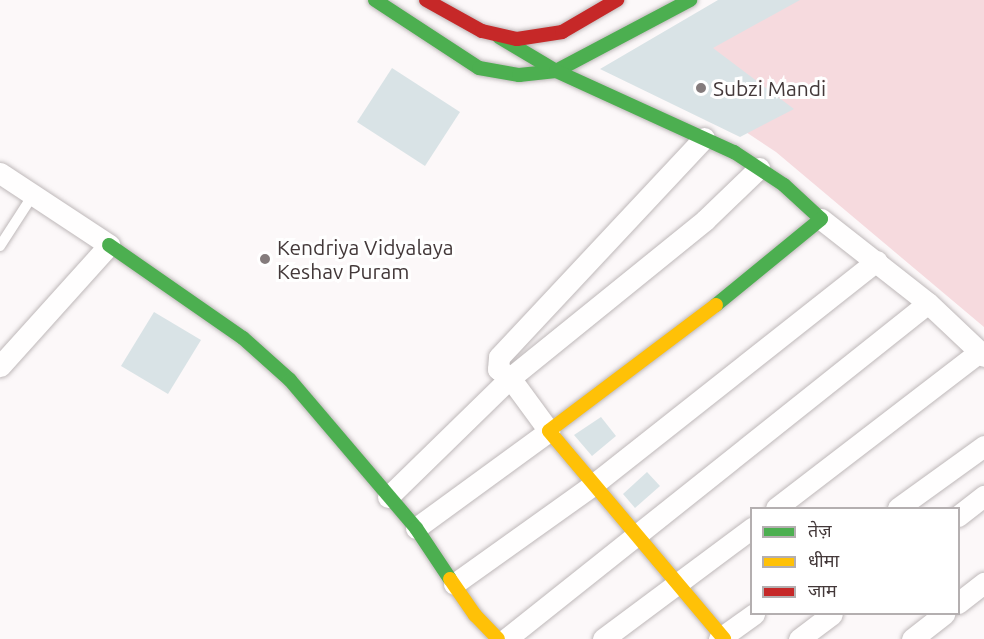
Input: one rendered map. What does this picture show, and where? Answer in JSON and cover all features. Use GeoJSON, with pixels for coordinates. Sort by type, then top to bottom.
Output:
{"type":"FeatureCollection","features":[{"type":"Feature","properties":{"kind":"street"},"geometry":{"type":"LineString","coordinates":[[375,0],[479,68],[519,75],[556,70],[690,0]]}},
{"type":"Feature","properties":{"kind":"street"},"geometry":{"type":"LineString","coordinates":[[426,0],[499,37],[556,70],[704,138],[759,168],[784,184],[821,219],[928,303],[981,354],[777,507]]}},
{"type":"Feature","properties":{"kind":"street"},"geometry":{"type":"LineString","coordinates":[[499,37],[543,38],[562,32],[617,0]]}},
{"type":"Feature","properties":{"kind":"street"},"geometry":{"type":"LineString","coordinates":[[704,138],[499,357],[498,369],[510,378],[549,431],[639,535],[722,638],[753,615]]}},
{"type":"Feature","properties":{"kind":"street"},"geometry":{"type":"LineString","coordinates":[[388,497],[510,378],[705,220],[759,168]]}},
{"type":"Feature","properties":{"kind":"street"},"geometry":{"type":"LineString","coordinates":[[0,173],[243,338],[290,380],[416,528],[454,584],[498,639]]}},
{"type":"Feature","properties":{"kind":"street"},"geometry":{"type":"LineString","coordinates":[[416,528],[692,326],[821,219]]}},
{"type":"Feature","properties":{"kind":"street"},"geometry":{"type":"LineString","coordinates":[[0,366],[109,245]]}},
{"type":"Feature","properties":{"kind":"street"},"geometry":{"type":"LineString","coordinates":[[454,584],[594,483],[876,261]]}},
{"type":"Feature","properties":{"kind":"street"},"geometry":{"type":"LineString","coordinates":[[506,639],[928,303]]}},
{"type":"Feature","properties":{"kind":"street"},"geometry":{"type":"LineString","coordinates":[[899,507],[984,446]]}},
{"type":"Feature","properties":{"kind":"street"},"geometry":{"type":"LineString","coordinates":[[960,514],[984,496]]}},
{"type":"Feature","properties":{"kind":"street"},"geometry":{"type":"LineString","coordinates":[[603,639],[750,530]]}},
{"type":"Feature","properties":{"kind":"street"},"geometry":{"type":"LineString","coordinates":[[960,601],[984,583]]}},
{"type":"Feature","properties":{"kind":"street"},"geometry":{"type":"LineString","coordinates":[[799,639],[831,615]]}},
{"type":"Feature","properties":{"kind":"street"},"geometry":{"type":"LineString","coordinates":[[912,639],[943,615]]}},
{"type":"Feature","properties":{"kind":"lane"},"geometry":{"type":"LineString","coordinates":[[0,246],[33,195]]}},
{"type":"Feature","properties":{"kind":"shaded area"},"geometry":{"type":"Polygon","coordinates":[[[770,0],[984,0],[984,327],[776,152],[675,85],[667,57],[770,0]]]}},
{"type":"Feature","properties":{"kind":"building","name":"Subzi Mandi"},"geometry":{"type":"Polygon","coordinates":[[[718,0],[800,0],[713,48],[794,109],[740,137],[600,69],[718,0]]]}},
{"type":"Feature","properties":{"kind":"building"},"geometry":{"type":"Polygon","coordinates":[[[392,68],[460,112],[425,166],[357,122],[392,68]]]}},
{"type":"Feature","properties":{"kind":"building"},"geometry":{"type":"Polygon","coordinates":[[[154,312],[201,340],[168,394],[121,366],[154,312]]]}},
{"type":"Feature","properties":{"kind":"building"},"geometry":{"type":"Polygon","coordinates":[[[601,417],[616,436],[592,456],[574,435],[601,417]]]}},
{"type":"Feature","properties":{"kind":"building"},"geometry":{"type":"Polygon","coordinates":[[[647,472],[660,486],[635,508],[623,494],[647,472]]]}},
{"type":"Feature","properties":{"kind":"traffic: fast"},"geometry":{"type":"LineString","coordinates":[[375,0],[479,68],[519,75],[556,71],[690,0]]}},
{"type":"Feature","properties":{"kind":"traffic: fast"},"geometry":{"type":"LineString","coordinates":[[499,37],[556,71],[734,152],[784,185],[821,219],[716,305]]}},
{"type":"Feature","properties":{"kind":"traffic: fast"},"geometry":{"type":"LineString","coordinates":[[109,245],[243,338],[290,380],[416,528],[450,579]]}},
{"type":"Feature","properties":{"kind":"traffic: slow"},"geometry":{"type":"LineString","coordinates":[[716,305],[549,431],[724,639]]}},
{"type":"Feature","properties":{"kind":"traffic: slow"},"geometry":{"type":"LineString","coordinates":[[450,579],[475,615],[498,639]]}},
{"type":"Feature","properties":{"kind":"traffic: jam"},"geometry":{"type":"LineString","coordinates":[[426,0],[482,31],[517,39],[562,32],[617,0]]}},
{"type":"Feature","properties":{"kind":"place","name":"Subzi Mandi"},"geometry":{"type":"Point","coordinates":[701,88]}},
{"type":"Feature","properties":{"kind":"place","name":"Kendriya Vidyalaya Keshav Puram"},"geometry":{"type":"Point","coordinates":[265,259]}}]}
